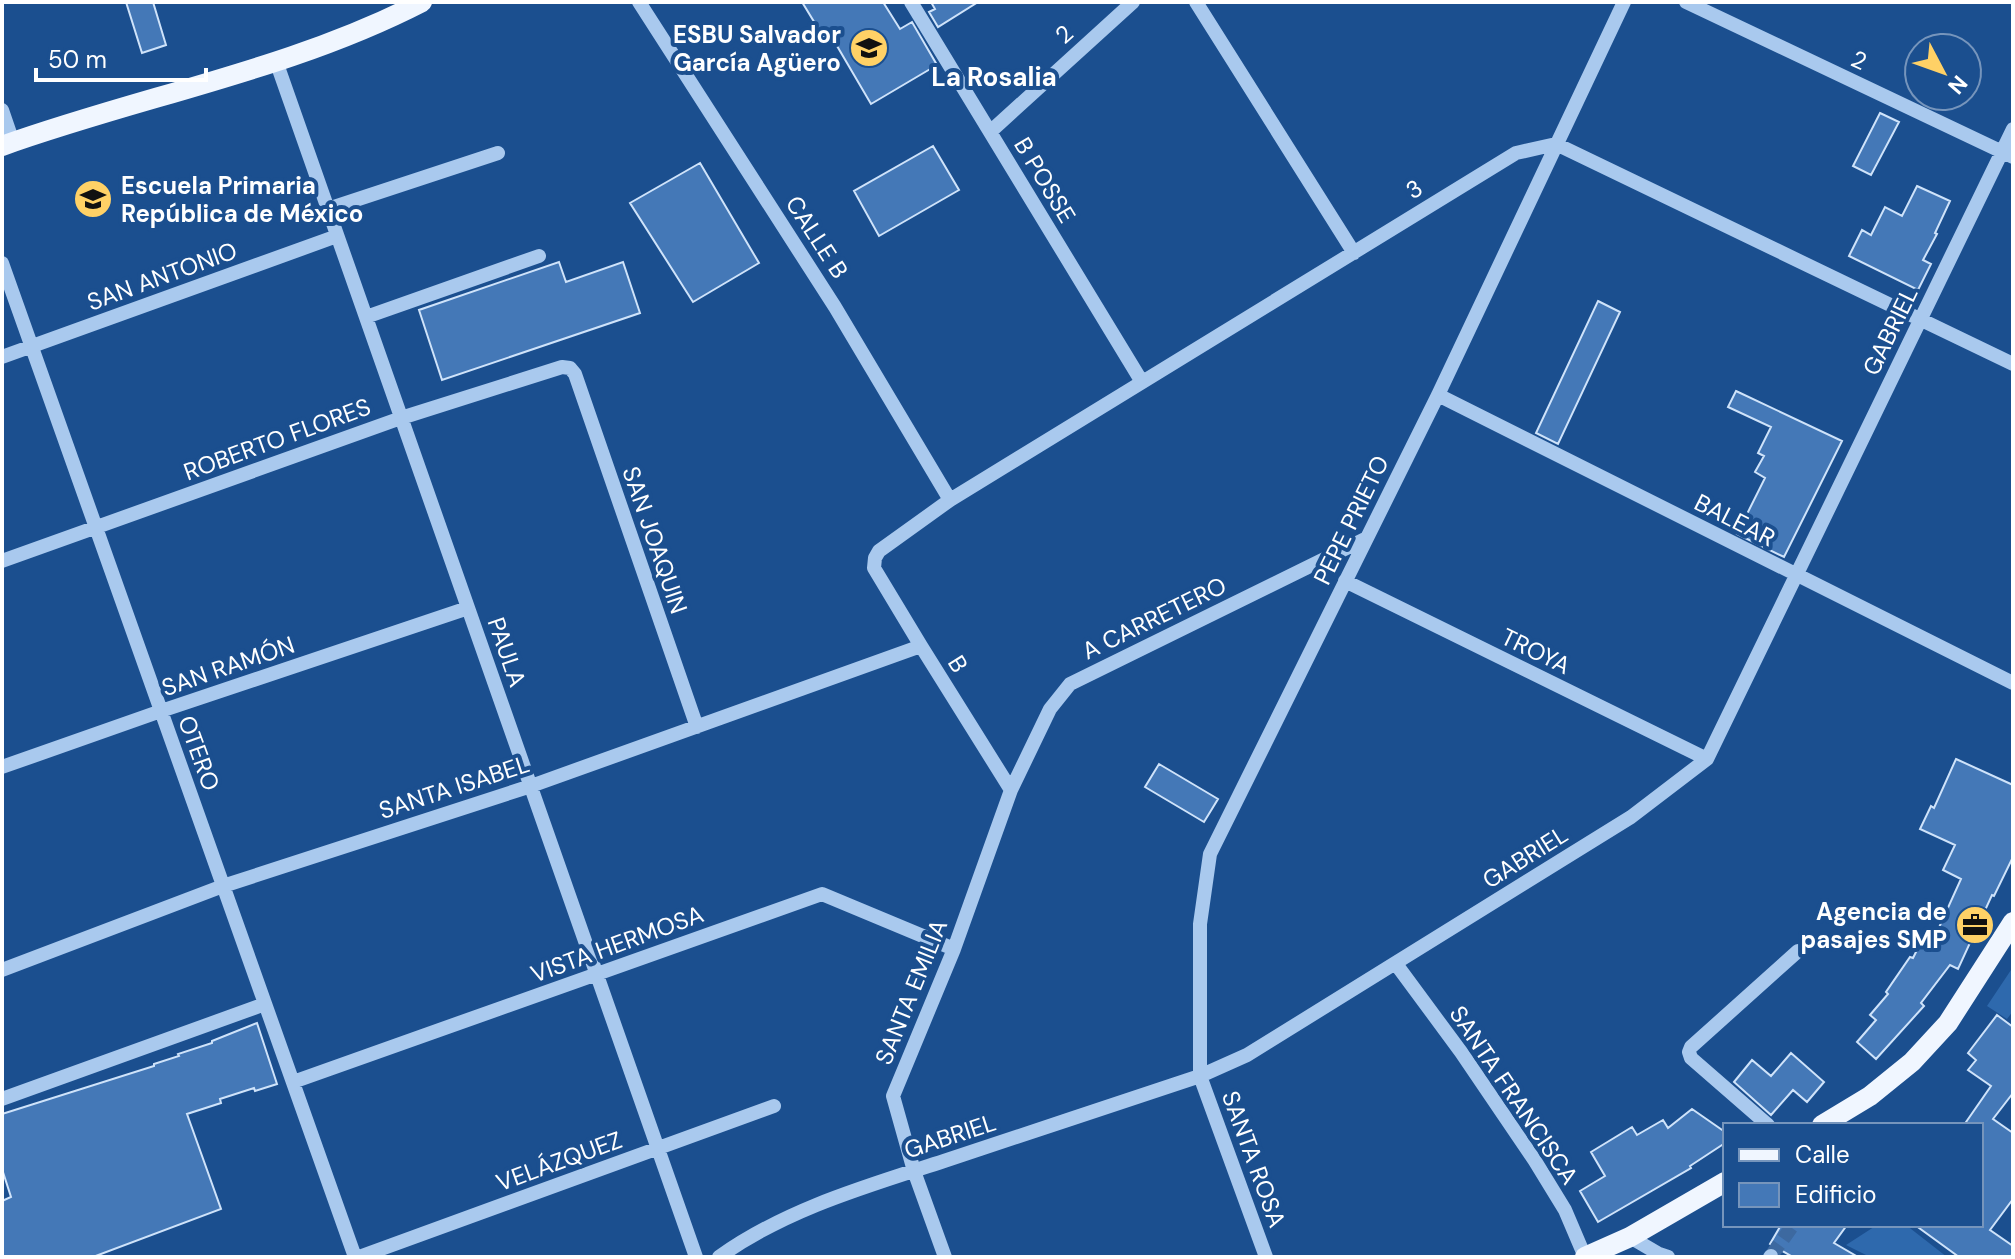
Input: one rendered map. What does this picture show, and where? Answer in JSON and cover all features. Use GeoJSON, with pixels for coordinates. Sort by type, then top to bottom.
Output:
{"type":"FeatureCollection","features":[{"type":"Feature","properties":{"kind":"main road"},"geometry":{"type":"LineString","coordinates":[[7,144],[276,61],[384,22],[422,2]]}},
{"type":"Feature","properties":{"kind":"main road"},"geometry":{"type":"LineString","coordinates":[[1825,1123],[1870,1096],[1912,1062],[1948,1023],[2012,926]]}},
{"type":"Feature","properties":{"kind":"main road"},"geometry":{"type":"LineString","coordinates":[[1585,1257],[1630,1237],[1723,1183]]}},
{"type":"Feature","properties":{"kind":"street","name":"CALLE B"},"geometry":{"type":"LineString","coordinates":[[639,2],[835,307],[950,500]]}},
{"type":"Feature","properties":{"kind":"street","name":"B POSSE"},"geometry":{"type":"LineString","coordinates":[[911,2],[1142,382]]}},
{"type":"Feature","properties":{"kind":"street","name":"2"},"geometry":{"type":"LineString","coordinates":[[990,132],[1133,2]]}},
{"type":"Feature","properties":{"kind":"street"},"geometry":{"type":"LineString","coordinates":[[1196,2],[1354,253]]}},
{"type":"Feature","properties":{"kind":"street","name":"PEPE PRIETO"},"geometry":{"type":"LineString","coordinates":[[1200,1076],[1200,924],[1210,854],[1438,395],[1624,2]]}},
{"type":"Feature","properties":{"kind":"street","name":"2"},"geometry":{"type":"LineString","coordinates":[[1686,2],[2007,155]]}},
{"type":"Feature","properties":{"kind":"street","name":"PAULA"},"geometry":{"type":"LineString","coordinates":[[276,61],[696,1257]]}},
{"type":"Feature","properties":{"kind":"street"},"geometry":{"type":"LineString","coordinates":[[2,110],[7,144]]}},
{"type":"Feature","properties":{"kind":"street","name":"GABRIEL"},"geometry":{"type":"LineString","coordinates":[[719,1257],[789,1216],[851,1192],[1200,1076],[1247,1055],[1631,817],[1707,759],[1920,320],[2007,155],[2013,129]]}},
{"type":"Feature","properties":{"kind":"street","name":"3"},"geometry":{"type":"LineString","coordinates":[[875,558],[879,551],[950,500],[1516,153],[1556,144]]}},
{"type":"Feature","properties":{"kind":"street"},"geometry":{"type":"LineString","coordinates":[[1556,144],[2013,364]]}},
{"type":"Feature","properties":{"kind":"street"},"geometry":{"type":"LineString","coordinates":[[328,209],[498,153]]}},
{"type":"Feature","properties":{"kind":"street","name":"SAN ANTONIO"},"geometry":{"type":"LineString","coordinates":[[2,357],[337,236]]}},
{"type":"Feature","properties":{"kind":"street"},"geometry":{"type":"LineString","coordinates":[[366,317],[539,256]]}},
{"type":"Feature","properties":{"kind":"street","name":"OTERO"},"geometry":{"type":"LineString","coordinates":[[2,263],[357,1257]]}},
{"type":"Feature","properties":{"kind":"street","name":"ROBERTO FLORES"},"geometry":{"type":"LineString","coordinates":[[2,561],[401,418],[562,367],[570,368]]}},
{"type":"Feature","properties":{"kind":"street","name":"SAN JOAQUIN"},"geometry":{"type":"LineString","coordinates":[[570,368],[575,374],[697,727]]}},
{"type":"Feature","properties":{"kind":"street","name":"BALEAR"},"geometry":{"type":"LineString","coordinates":[[1438,395],[2013,683]]}},
{"type":"Feature","properties":{"kind":"street","name":"A CARRETERO"},"geometry":{"type":"LineString","coordinates":[[1011,790],[1050,709],[1070,684],[1367,538]]}},
{"type":"Feature","properties":{"kind":"street","name":"B"},"geometry":{"type":"LineString","coordinates":[[875,558],[874,568],[1011,790]]}},
{"type":"Feature","properties":{"kind":"street","name":"TROYA"},"geometry":{"type":"LineString","coordinates":[[1345,581],[1707,759]]}},
{"type":"Feature","properties":{"kind":"street","name":"SAN RAMÓN"},"geometry":{"type":"LineString","coordinates":[[2,767],[468,608]]}},
{"type":"Feature","properties":{"kind":"street","name":"SANTA ISABEL"},"geometry":{"type":"LineString","coordinates":[[2,970],[223,886],[531,786],[921,646]]}},
{"type":"Feature","properties":{"kind":"street","name":"SANTA EMILIA"},"geometry":{"type":"LineString","coordinates":[[945,1257],[914,1171],[893,1096],[954,949],[1011,790]]}},
{"type":"Feature","properties":{"kind":"street","name":"VISTA HERMOSA"},"geometry":{"type":"LineString","coordinates":[[293,1082],[822,894],[954,949]]}},
{"type":"Feature","properties":{"kind":"street"},"geometry":{"type":"LineString","coordinates":[[1766,1123],[1691,1058],[1689,1052],[1798,951]]}},
{"type":"Feature","properties":{"kind":"street","name":"SANTA FRANCISCA"},"geometry":{"type":"LineString","coordinates":[[1396,964],[1535,1161],[1565,1210],[1585,1257]]}},
{"type":"Feature","properties":{"kind":"street"},"geometry":{"type":"LineString","coordinates":[[2,1099],[265,1004]]}},
{"type":"Feature","properties":{"kind":"street","name":"SANTA ROSA"},"geometry":{"type":"LineString","coordinates":[[1200,1076],[1266,1257]]}},
{"type":"Feature","properties":{"kind":"street","name":"VELÁZQUEZ"},"geometry":{"type":"LineString","coordinates":[[357,1257],[774,1106]]}},
{"type":"Feature","properties":{"kind":"street"},"geometry":{"type":"LineString","coordinates":[[1630,1237],[1664,1256]]}},
{"type":"Feature","properties":{"kind":"shaded area"},"geometry":{"type":"Polygon","coordinates":[[[2013,967],[2013,1011],[2007,1019],[1987,1006],[2013,967]]]}},
{"type":"Feature","properties":{"kind":"shaded area"},"geometry":{"type":"Polygon","coordinates":[[[1874,1227],[1909,1227],[1947,1257],[1870,1257],[1846,1245],[1874,1227]]]}},
{"type":"Feature","properties":{"kind":"building"},"geometry":{"type":"Polygon","coordinates":[[[126,2],[153,2],[166,45],[142,53],[126,2]]]}},
{"type":"Feature","properties":{"kind":"building","name":"ESBU Salvador García Agüero"},"geometry":{"type":"Polygon","coordinates":[[[802,2],[883,2],[900,29],[912,22],[937,65],[871,104],[830,34],[824,38],[802,2]]]}},
{"type":"Feature","properties":{"kind":"building"},"geometry":{"type":"Polygon","coordinates":[[[931,2],[978,2],[938,27],[929,12],[935,9],[931,2]]]}},
{"type":"Feature","properties":{"kind":"building"},"geometry":{"type":"Polygon","coordinates":[[[1880,113],[1899,122],[1871,175],[1853,166],[1880,113]]]}},
{"type":"Feature","properties":{"kind":"building"},"geometry":{"type":"Polygon","coordinates":[[[933,146],[959,190],[879,236],[854,191],[933,146]]]}},
{"type":"Feature","properties":{"kind":"building"},"geometry":{"type":"Polygon","coordinates":[[[700,163],[759,263],[693,302],[630,203],[700,163]]]}},
{"type":"Feature","properties":{"kind":"building"},"geometry":{"type":"Polygon","coordinates":[[[1917,186],[1950,201],[1923,260],[1931,264],[1918,290],[1849,256],[1862,230],[1871,235],[1885,207],[1902,216],[1917,186]]]}},
{"type":"Feature","properties":{"kind":"building"},"geometry":{"type":"Polygon","coordinates":[[[559,262],[566,282],[623,262],[640,313],[442,380],[419,310],[559,262]]]}},
{"type":"Feature","properties":{"kind":"building"},"geometry":{"type":"Polygon","coordinates":[[[1598,301],[1620,312],[1558,444],[1536,433],[1598,301]]]}},
{"type":"Feature","properties":{"kind":"building"},"geometry":{"type":"Polygon","coordinates":[[[1736,391],[1842,441],[1784,557],[1737,534],[1765,478],[1755,472],[1764,456],[1758,453],[1771,427],[1728,407],[1736,391]]]}},
{"type":"Feature","properties":{"kind":"building"},"geometry":{"type":"Polygon","coordinates":[[[1956,759],[2013,785],[2013,857],[1958,969],[1950,965],[1921,1003],[1924,1006],[1876,1059],[1857,1042],[1876,1020],[1870,1015],[1888,994],[1886,992],[1910,957],[1913,958],[1928,928],[1937,932],[1961,879],[1943,870],[1955,845],[1920,829],[1931,806],[1934,808],[1956,759]]]}},
{"type":"Feature","properties":{"kind":"building"},"geometry":{"type":"Polygon","coordinates":[[[1159,764],[1218,799],[1204,822],[1145,787],[1159,764]]]}},
{"type":"Feature","properties":{"kind":"building"},"geometry":{"type":"Polygon","coordinates":[[[1997,1015],[2013,1027],[2013,1093],[1993,1119],[2013,1133],[2013,1199],[1990,1230],[2013,1246],[2013,1257],[1959,1257],[1918,1227],[1983,1227],[1983,1123],[1965,1123],[1991,1086],[1968,1070],[1976,1060],[1968,1053],[1997,1015]]]}},
{"type":"Feature","properties":{"kind":"building"},"geometry":{"type":"Polygon","coordinates":[[[257,1023],[277,1084],[220,1099],[221,1103],[187,1114],[221,1209],[93,1257],[2,1257],[2,1201],[11,1197],[2,1169],[2,1114],[154,1066],[257,1023]]]}},
{"type":"Feature","properties":{"kind":"building"},"geometry":{"type":"Polygon","coordinates":[[[1791,1053],[1824,1082],[1807,1102],[1793,1090],[1771,1115],[1734,1082],[1752,1060],[1771,1076],[1791,1053]]]}},
{"type":"Feature","properties":{"kind":"building"},"geometry":{"type":"Polygon","coordinates":[[[1692,1109],[1723,1131],[1723,1144],[1691,1168],[1598,1222],[1580,1191],[1605,1176],[1591,1152],[1632,1127],[1637,1135],[1663,1120],[1668,1128],[1692,1109]]]}},
{"type":"Feature","properties":{"kind":"building"},"geometry":{"type":"Polygon","coordinates":[[[1780,1227],[1846,1227],[1834,1243],[1858,1257],[1793,1257],[1770,1244],[1780,1227]]]}},
{"type":"Feature","properties":{"kind":"tunnel"},"geometry":{"type":"LineString","coordinates":[[1771,1256],[1792,1227]]}},
{"type":"Feature","properties":{"kind":"place","name":"ESBU Salvador García Agüero"},"geometry":{"type":"Point","coordinates":[869,48]}},
{"type":"Feature","properties":{"kind":"place","name":"Escuela Primaria República de México"},"geometry":{"type":"Point","coordinates":[93,199]}},
{"type":"Feature","properties":{"kind":"place","name":"Agencia de pasajes SMP"},"geometry":{"type":"Point","coordinates":[1975,925]}},
{"type":"Feature","properties":{"kind":"district","name":"La Rosalia"},"geometry":{"type":"Point","coordinates":[994,77]}}]}
